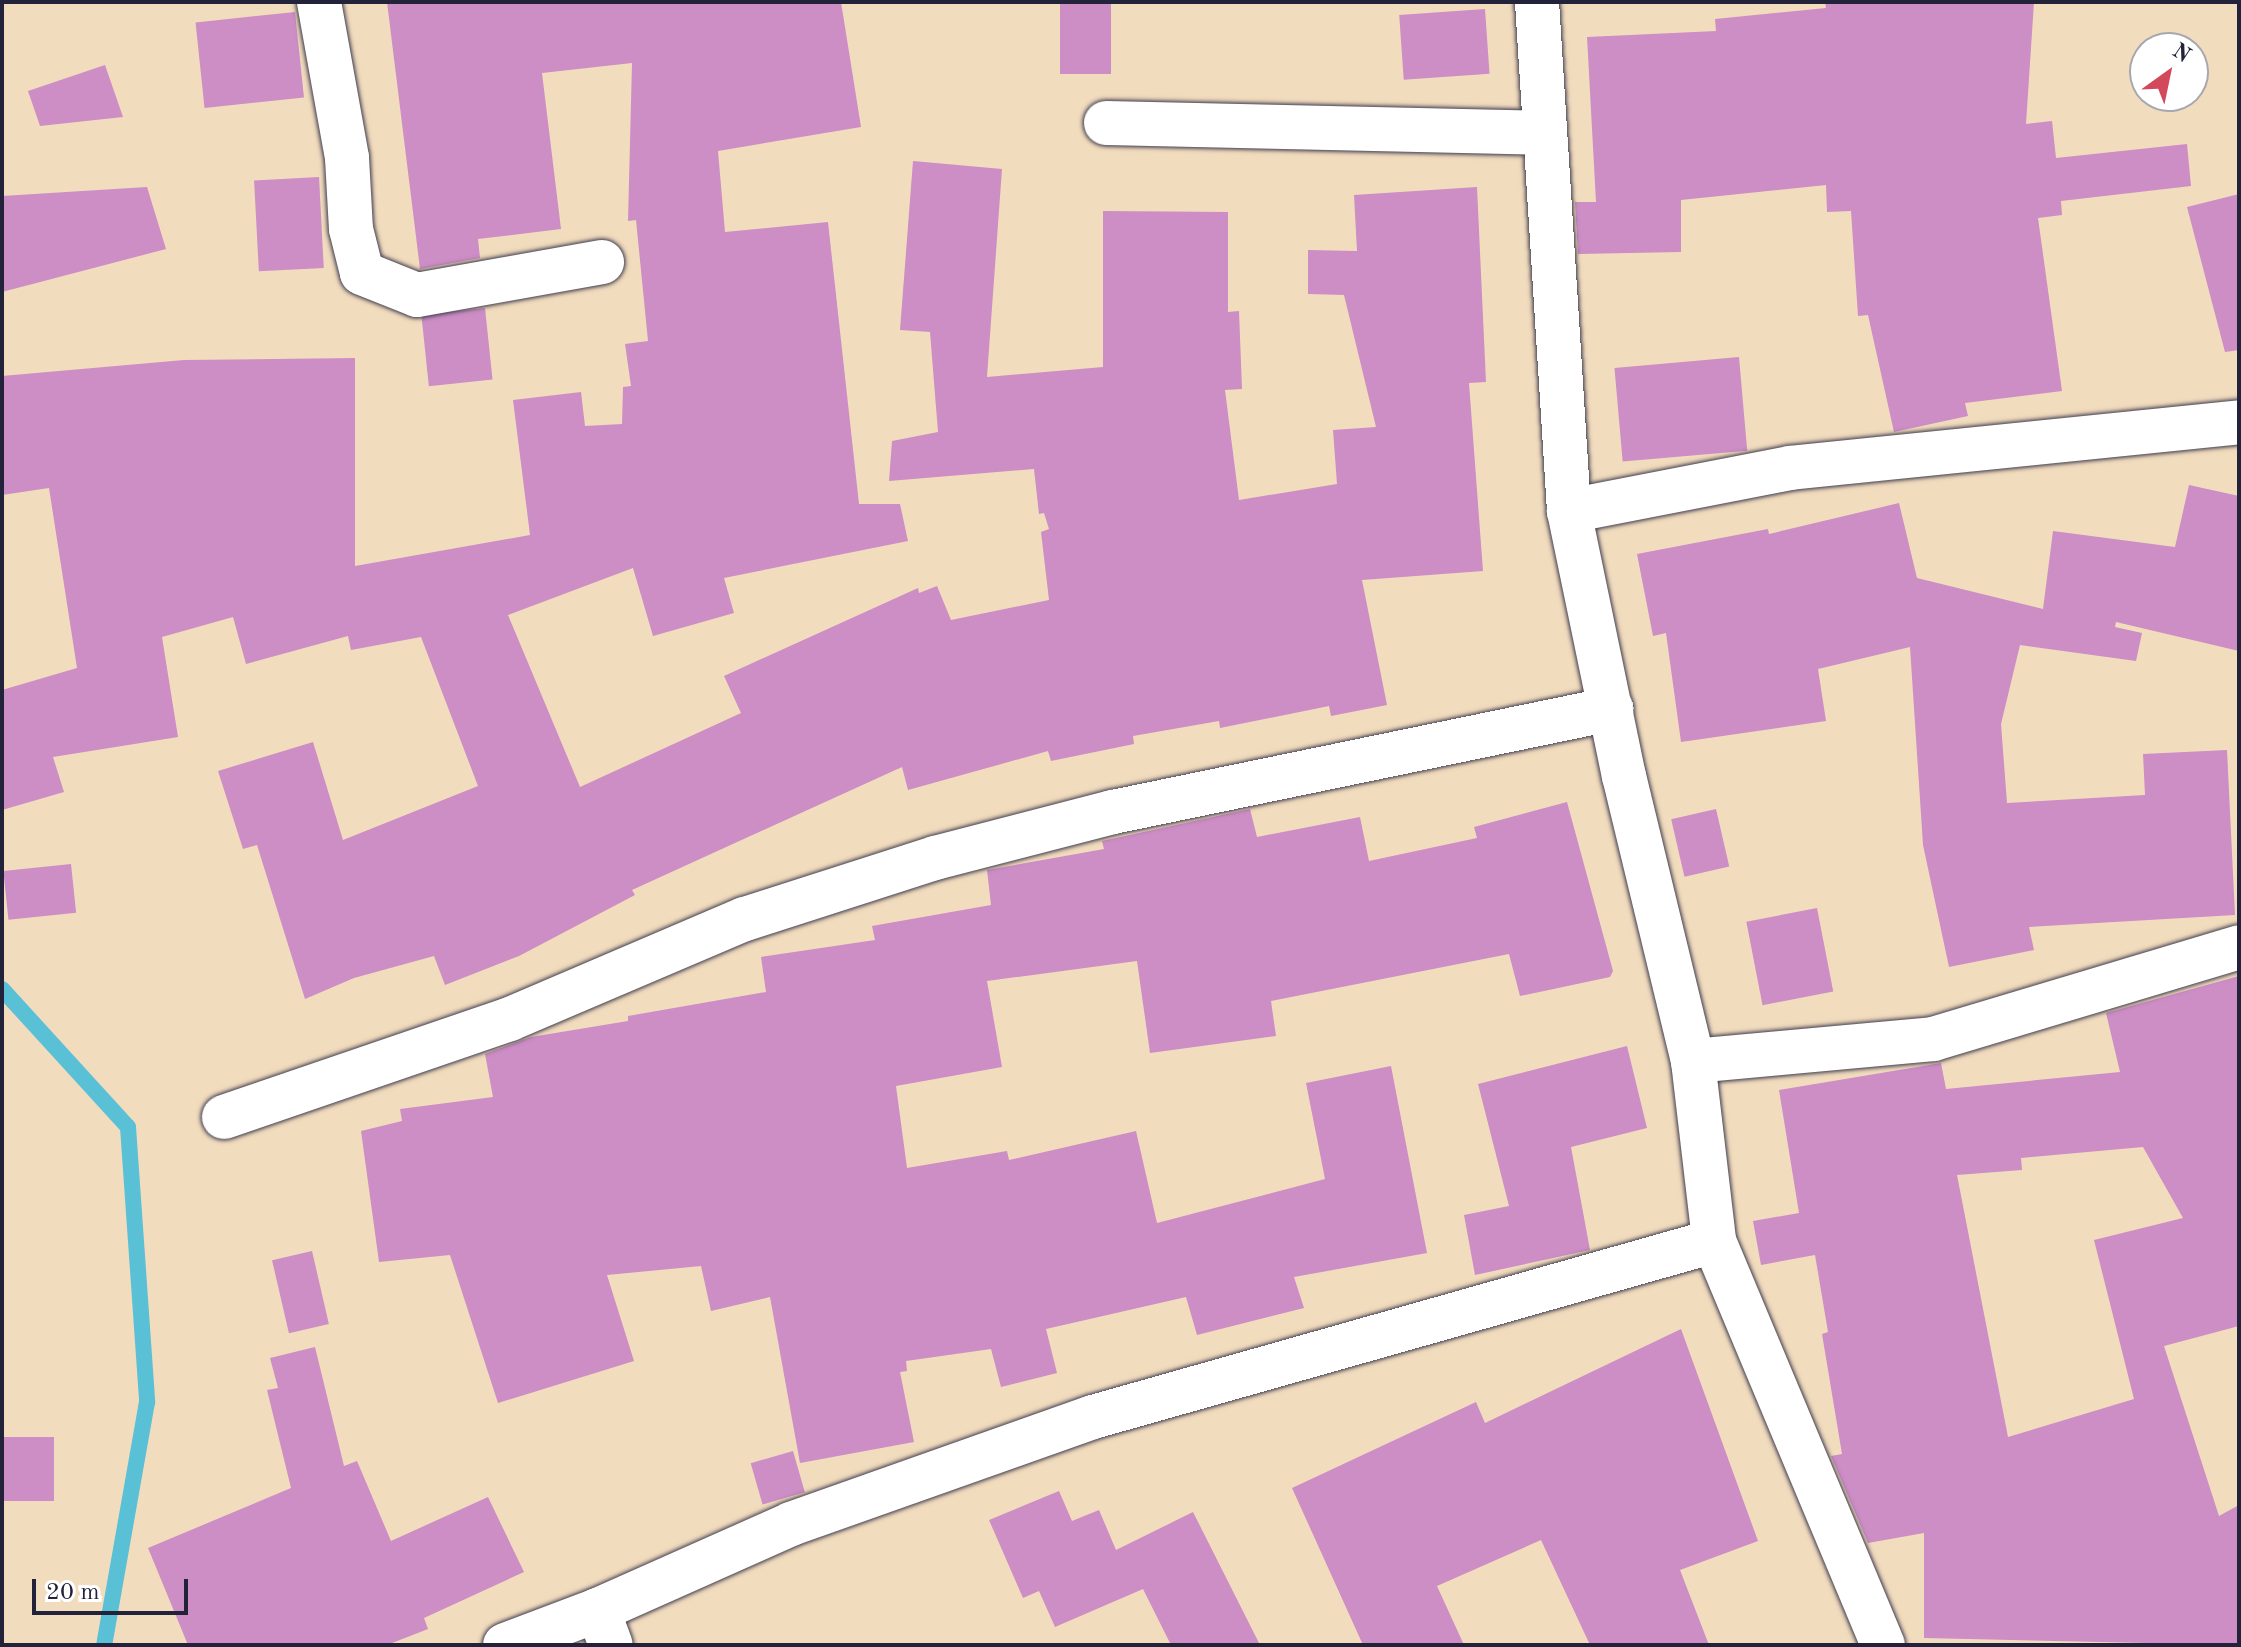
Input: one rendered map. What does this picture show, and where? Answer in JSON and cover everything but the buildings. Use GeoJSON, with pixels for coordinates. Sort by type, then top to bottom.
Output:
{"type":"FeatureCollection","features":[{"type":"Feature","properties":{"kind":"street"},"geometry":{"type":"LineString","coordinates":[[319,2],[347,158],[351,229],[362,273],[417,295],[602,262]]}},
{"type":"Feature","properties":{"kind":"street"},"geometry":{"type":"LineString","coordinates":[[1537,2],[1541,133],[1569,511],[1611,709],[1693,1061],[1714,1241],[1883,1645]]}},
{"type":"Feature","properties":{"kind":"street"},"geometry":{"type":"LineString","coordinates":[[1106,123],[1541,133]]}},
{"type":"Feature","properties":{"kind":"street"},"geometry":{"type":"LineString","coordinates":[[1569,511],[1790,468],[2239,422]]}},
{"type":"Feature","properties":{"kind":"street"},"geometry":{"type":"LineString","coordinates":[[224,1117],[510,1019],[745,919],[935,858],[1113,812],[1611,709]]}},
{"type":"Feature","properties":{"kind":"street"},"geometry":{"type":"LineString","coordinates":[[1693,1061],[1933,1039],[2239,947]]}},
{"type":"Feature","properties":{"kind":"street"},"geometry":{"type":"LineString","coordinates":[[505,1645],[605,1628],[791,1524],[1093,1417],[1714,1241]]}},
{"type":"Feature","properties":{"kind":"waterway"},"geometry":{"type":"LineString","coordinates":[[2,989],[128,1127],[147,1402],[104,1645]]}}]}
